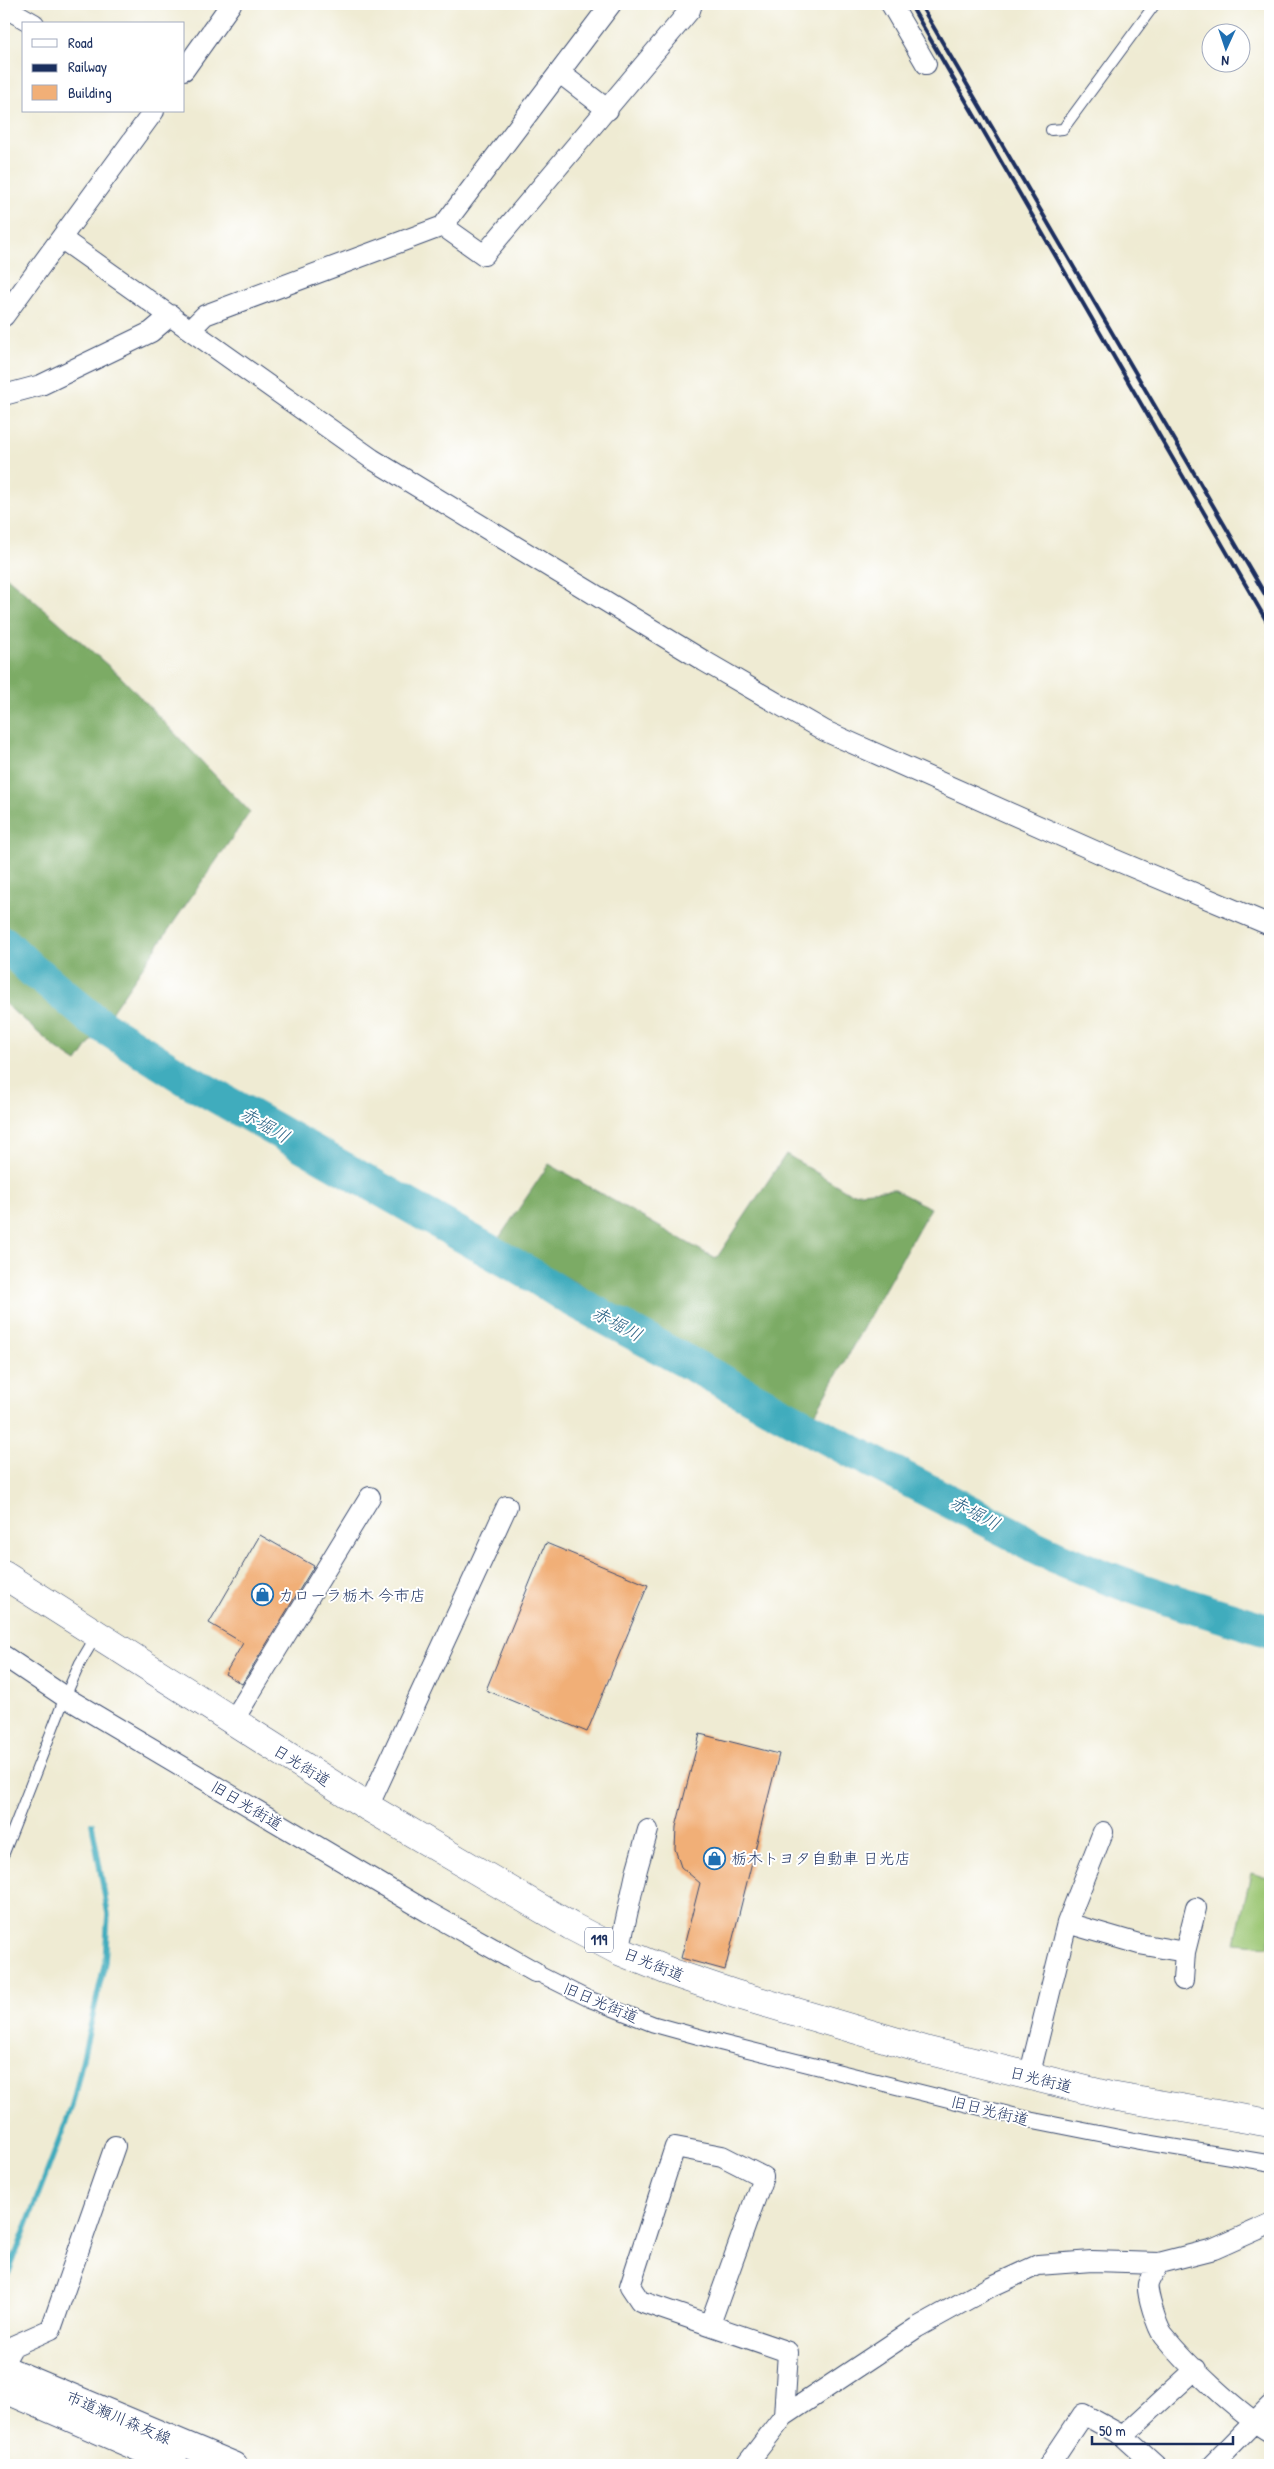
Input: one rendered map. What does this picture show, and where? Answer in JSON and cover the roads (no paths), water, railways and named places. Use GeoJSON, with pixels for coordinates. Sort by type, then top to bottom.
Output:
{"type":"FeatureCollection","features":[{"type":"Feature","properties":{"kind":"highway","name":"日光街道"},"geometry":{"type":"LineString","coordinates":[[4,1575],[368,1807],[571,1926],[620,1951],[673,1973],[805,2016],[1029,2077],[1111,2096],[1270,2124]]}},
{"type":"Feature","properties":{"kind":"street"},"geometry":{"type":"LineString","coordinates":[[185,69],[231,4]]}},
{"type":"Feature","properties":{"kind":"street"},"geometry":{"type":"LineString","coordinates":[[191,329],[205,316],[443,226],[611,4]]}},
{"type":"Feature","properties":{"kind":"street"},"geometry":{"type":"LineString","coordinates":[[443,226],[484,256],[608,110],[690,10],[692,4]]}},
{"type":"Feature","properties":{"kind":"street"},"geometry":{"type":"LineString","coordinates":[[891,4],[926,64]]}},
{"type":"Feature","properties":{"kind":"street"},"geometry":{"type":"LineString","coordinates":[[4,7],[30,22]]}},
{"type":"Feature","properties":{"kind":"street"},"geometry":{"type":"LineString","coordinates":[[560,73],[608,110]]}},
{"type":"Feature","properties":{"kind":"street"},"geometry":{"type":"LineString","coordinates":[[4,316],[153,112]]}},
{"type":"Feature","properties":{"kind":"street"},"geometry":{"type":"LineString","coordinates":[[62,239],[372,459],[704,661],[825,731],[1106,856],[1270,925]]}},
{"type":"Feature","properties":{"kind":"street"},"geometry":{"type":"LineString","coordinates":[[4,395],[41,385],[151,332],[171,315]]}},
{"type":"Feature","properties":{"kind":"street"},"geometry":{"type":"LineString","coordinates":[[233,1721],[370,1497]]}},
{"type":"Feature","properties":{"kind":"street"},"geometry":{"type":"LineString","coordinates":[[368,1807],[507,1506]]}},
{"type":"Feature","properties":{"kind":"street","name":"旧日光街道"},"geometry":{"type":"LineString","coordinates":[[4,1656],[65,1697],[428,1912],[535,1972],[588,1999],[644,2020],[722,2044],[1031,2120],[1137,2141],[1270,2163]]}},
{"type":"Feature","properties":{"kind":"street"},"geometry":{"type":"LineString","coordinates":[[620,1951],[637,1869],[648,1830]]}},
{"type":"Feature","properties":{"kind":"street"},"geometry":{"type":"LineString","coordinates":[[1029,2077],[1067,1923],[1102,1832]]}},
{"type":"Feature","properties":{"kind":"street"},"geometry":{"type":"LineString","coordinates":[[1183,1980],[1185,1952],[1196,1908]]}},
{"type":"Feature","properties":{"kind":"street"},"geometry":{"type":"LineString","coordinates":[[1067,1923],[1139,1944],[1185,1952]]}},
{"type":"Feature","properties":{"kind":"street"},"geometry":{"type":"LineString","coordinates":[[4,2362],[13,2346],[51,2329],[115,2146]]}},
{"type":"Feature","properties":{"kind":"street"},"geometry":{"type":"LineString","coordinates":[[710,2324],[763,2177],[722,2156],[675,2147],[630,2286],[640,2301],[788,2352],[784,2416]]}},
{"type":"Feature","properties":{"kind":"street"},"geometry":{"type":"LineString","coordinates":[[746,2465],[784,2416],[916,2328],[990,2287],[1038,2265],[1092,2261],[1159,2263],[1214,2249],[1270,2224]]}},
{"type":"Feature","properties":{"kind":"street"},"geometry":{"type":"LineString","coordinates":[[1159,2263],[1148,2285],[1152,2308],[1162,2333],[1196,2370],[1263,2428]]}},
{"type":"Feature","properties":{"kind":"street","name":"市道瀬川森友線"},"geometry":{"type":"LineString","coordinates":[[4,2368],[235,2465]]}},
{"type":"Feature","properties":{"kind":"street"},"geometry":{"type":"LineString","coordinates":[[1123,2436],[1196,2370]]}},
{"type":"Feature","properties":{"kind":"street","name":"市道瀬川森友線"},"geometry":{"type":"LineString","coordinates":[[4,2390],[150,2460],[176,2465]]}},
{"type":"Feature","properties":{"kind":"street"},"geometry":{"type":"LineString","coordinates":[[1212,2465],[1263,2428],[1270,2406]]}},
{"type":"Feature","properties":{"kind":"street"},"geometry":{"type":"LineString","coordinates":[[1049,2465],[1083,2414],[1123,2436],[1155,2465]]}},
{"type":"Feature","properties":{"kind":"lane"},"geometry":{"type":"LineString","coordinates":[[1051,130],[1063,129],[1155,4]]}},
{"type":"Feature","properties":{"kind":"lane"},"geometry":{"type":"LineString","coordinates":[[4,1853],[65,1697],[80,1663],[97,1635]]}},
{"type":"Feature","properties":{"kind":"waterway","name":"赤堀川"},"geometry":{"type":"LineString","coordinates":[[4,943],[36,974],[39,974],[93,1020],[189,1081],[532,1275],[565,1296],[842,1446],[1015,1535],[1040,1550],[1142,1590],[1270,1631]]}},
{"type":"Feature","properties":{"kind":"waterway"},"geometry":{"type":"LineString","coordinates":[[4,2285],[72,2106],[105,1962],[108,1914],[92,1824]]}},
{"type":"Feature","properties":{"kind":"railway"},"geometry":{"type":"LineString","coordinates":[[910,4],[1270,627]]}},
{"type":"Feature","properties":{"kind":"railway"},"geometry":{"type":"LineString","coordinates":[[920,4],[1270,603]]}},
{"type":"Feature","properties":{"kind":"place","name":"カローラ栃木 今市店"},"geometry":{"type":"Point","coordinates":[262,1595]}},
{"type":"Feature","properties":{"kind":"place","name":"栃木トヨタ自動車 日光店"},"geometry":{"type":"Point","coordinates":[715,1858]}}]}
